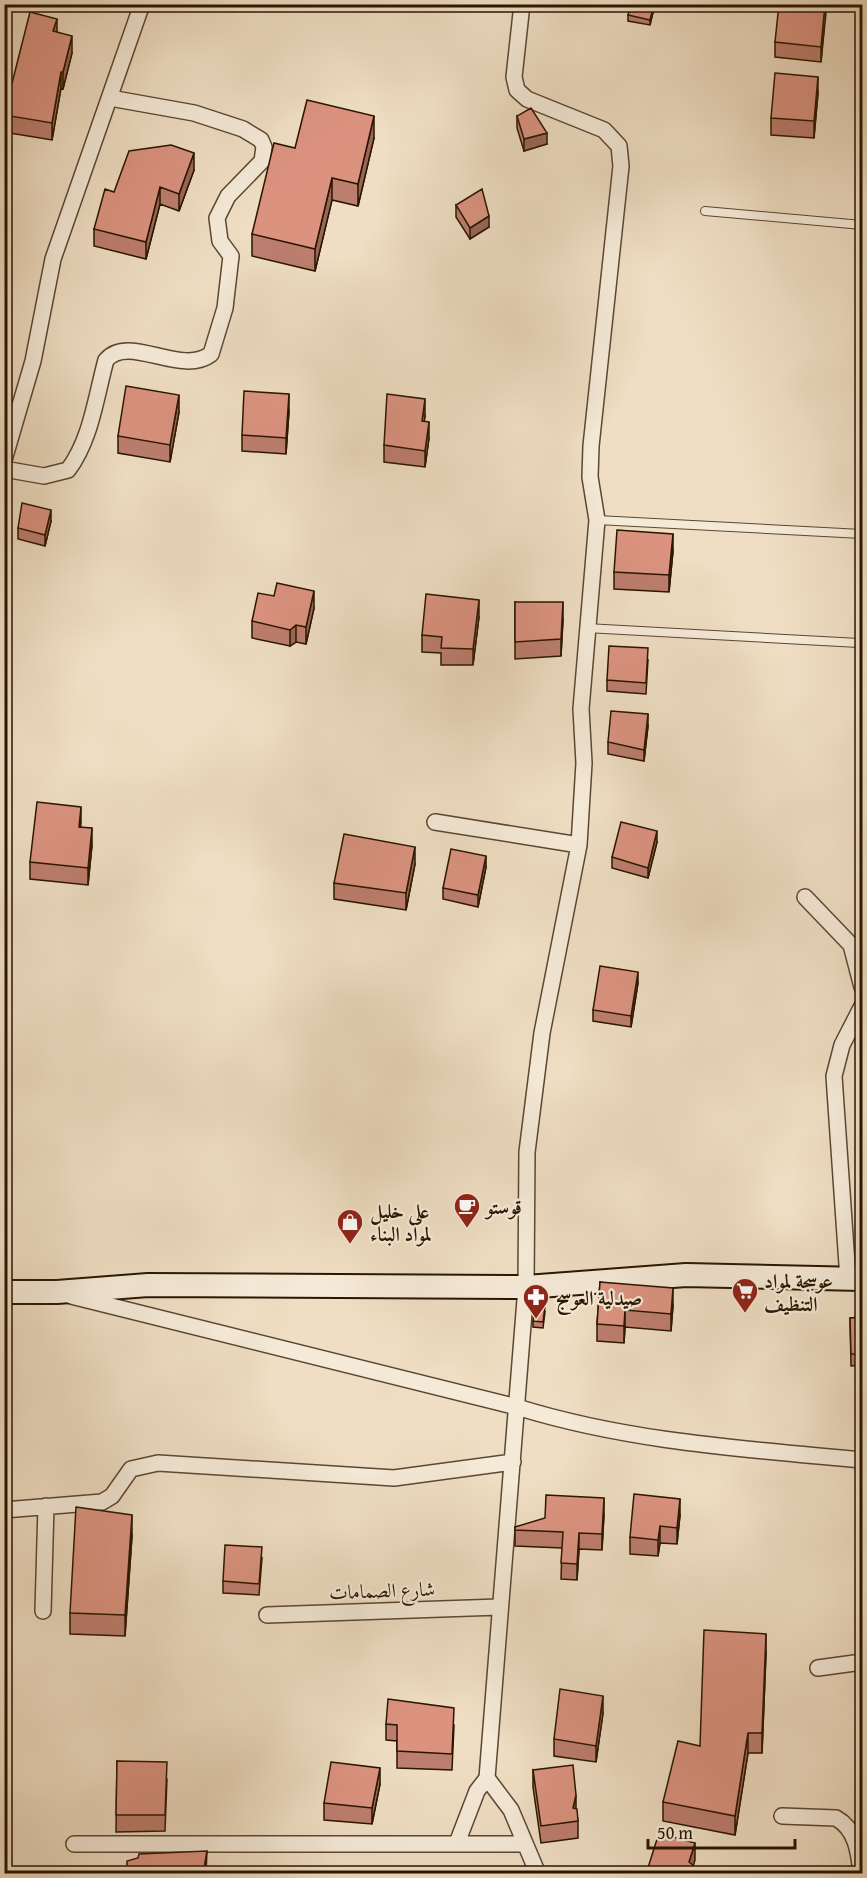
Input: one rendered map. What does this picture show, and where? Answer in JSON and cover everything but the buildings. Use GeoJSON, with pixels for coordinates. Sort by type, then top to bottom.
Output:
{"type":"FeatureCollection","features":[{"type":"Feature","properties":{"kind":"street"},"geometry":{"type":"LineString","coordinates":[[4,460],[33,361],[52,259],[142,4]]}},
{"type":"Feature","properties":{"kind":"street"},"geometry":{"type":"LineString","coordinates":[[457,1843],[477,1791],[487,1778],[526,1287],[527,1152],[542,1033],[579,845],[584,763],[581,709],[586,628],[597,520],[590,477],[591,446],[620,185],[619,146],[604,130],[527,99],[517,90],[514,77],[522,4]]}},
{"type":"Feature","properties":{"kind":"street"},"geometry":{"type":"LineString","coordinates":[[4,469],[44,476],[68,471],[76,460],[87,434],[106,360],[111,354],[128,351],[194,362],[211,354],[219,334],[231,256],[220,241],[217,218],[228,196],[262,161],[264,147],[261,140],[243,129],[194,113],[110,98]]}},
{"type":"Feature","properties":{"kind":"street"},"geometry":{"type":"LineString","coordinates":[[435,822],[579,845]]}},
{"type":"Feature","properties":{"kind":"street"},"geometry":{"type":"LineString","coordinates":[[805,897],[851,945],[862,987]]}},
{"type":"Feature","properties":{"kind":"street"},"geometry":{"type":"LineString","coordinates":[[4,1292],[57,1292],[148,1285],[526,1287],[686,1275],[855,1279],[834,1076],[842,1045],[862,1006]]}},
{"type":"Feature","properties":{"kind":"street"},"geometry":{"type":"LineString","coordinates":[[57,1292],[517,1407],[561,1421],[710,1446],[862,1460]]}},
{"type":"Feature","properties":{"kind":"street"},"geometry":{"type":"LineString","coordinates":[[4,1510],[102,1502],[111,1496],[131,1469],[158,1463],[394,1478],[513,1462]]}},
{"type":"Feature","properties":{"kind":"street"},"geometry":{"type":"LineString","coordinates":[[43,1611],[46,1506]]}},
{"type":"Feature","properties":{"kind":"street","name":"شارع الصمامات"},"geometry":{"type":"LineString","coordinates":[[267,1616],[499,1607]]}},
{"type":"Feature","properties":{"kind":"street"},"geometry":{"type":"LineString","coordinates":[[818,1668],[862,1662]]}},
{"type":"Feature","properties":{"kind":"street"},"geometry":{"type":"LineString","coordinates":[[487,1778],[511,1810],[538,1874]]}},
{"type":"Feature","properties":{"kind":"street"},"geometry":{"type":"LineString","coordinates":[[782,1816],[836,1818],[844,1822],[851,1830],[859,1855],[861,1874]]}},
{"type":"Feature","properties":{"kind":"street"},"geometry":{"type":"LineString","coordinates":[[74,1844],[525,1844]]}},
{"type":"Feature","properties":{"kind":"lane"},"geometry":{"type":"LineString","coordinates":[[705,211],[862,225]]}},
{"type":"Feature","properties":{"kind":"lane"},"geometry":{"type":"LineString","coordinates":[[597,520],[862,534]]}},
{"type":"Feature","properties":{"kind":"lane"},"geometry":{"type":"LineString","coordinates":[[586,628],[859,644]]}},
{"type":"Feature","properties":{"kind":"place","name":"قوستو"},"geometry":{"type":"Point","coordinates":[467,1229]}},
{"type":"Feature","properties":{"kind":"place","name":"علي خليل لمواد البناء"},"geometry":{"type":"Point","coordinates":[350,1245]}},
{"type":"Feature","properties":{"kind":"place","name":"عوسجة لمواد التنظيف"},"geometry":{"type":"Point","coordinates":[745,1314]}},
{"type":"Feature","properties":{"kind":"place","name":"صيدلية العوسج"},"geometry":{"type":"Point","coordinates":[536,1320]}}]}
